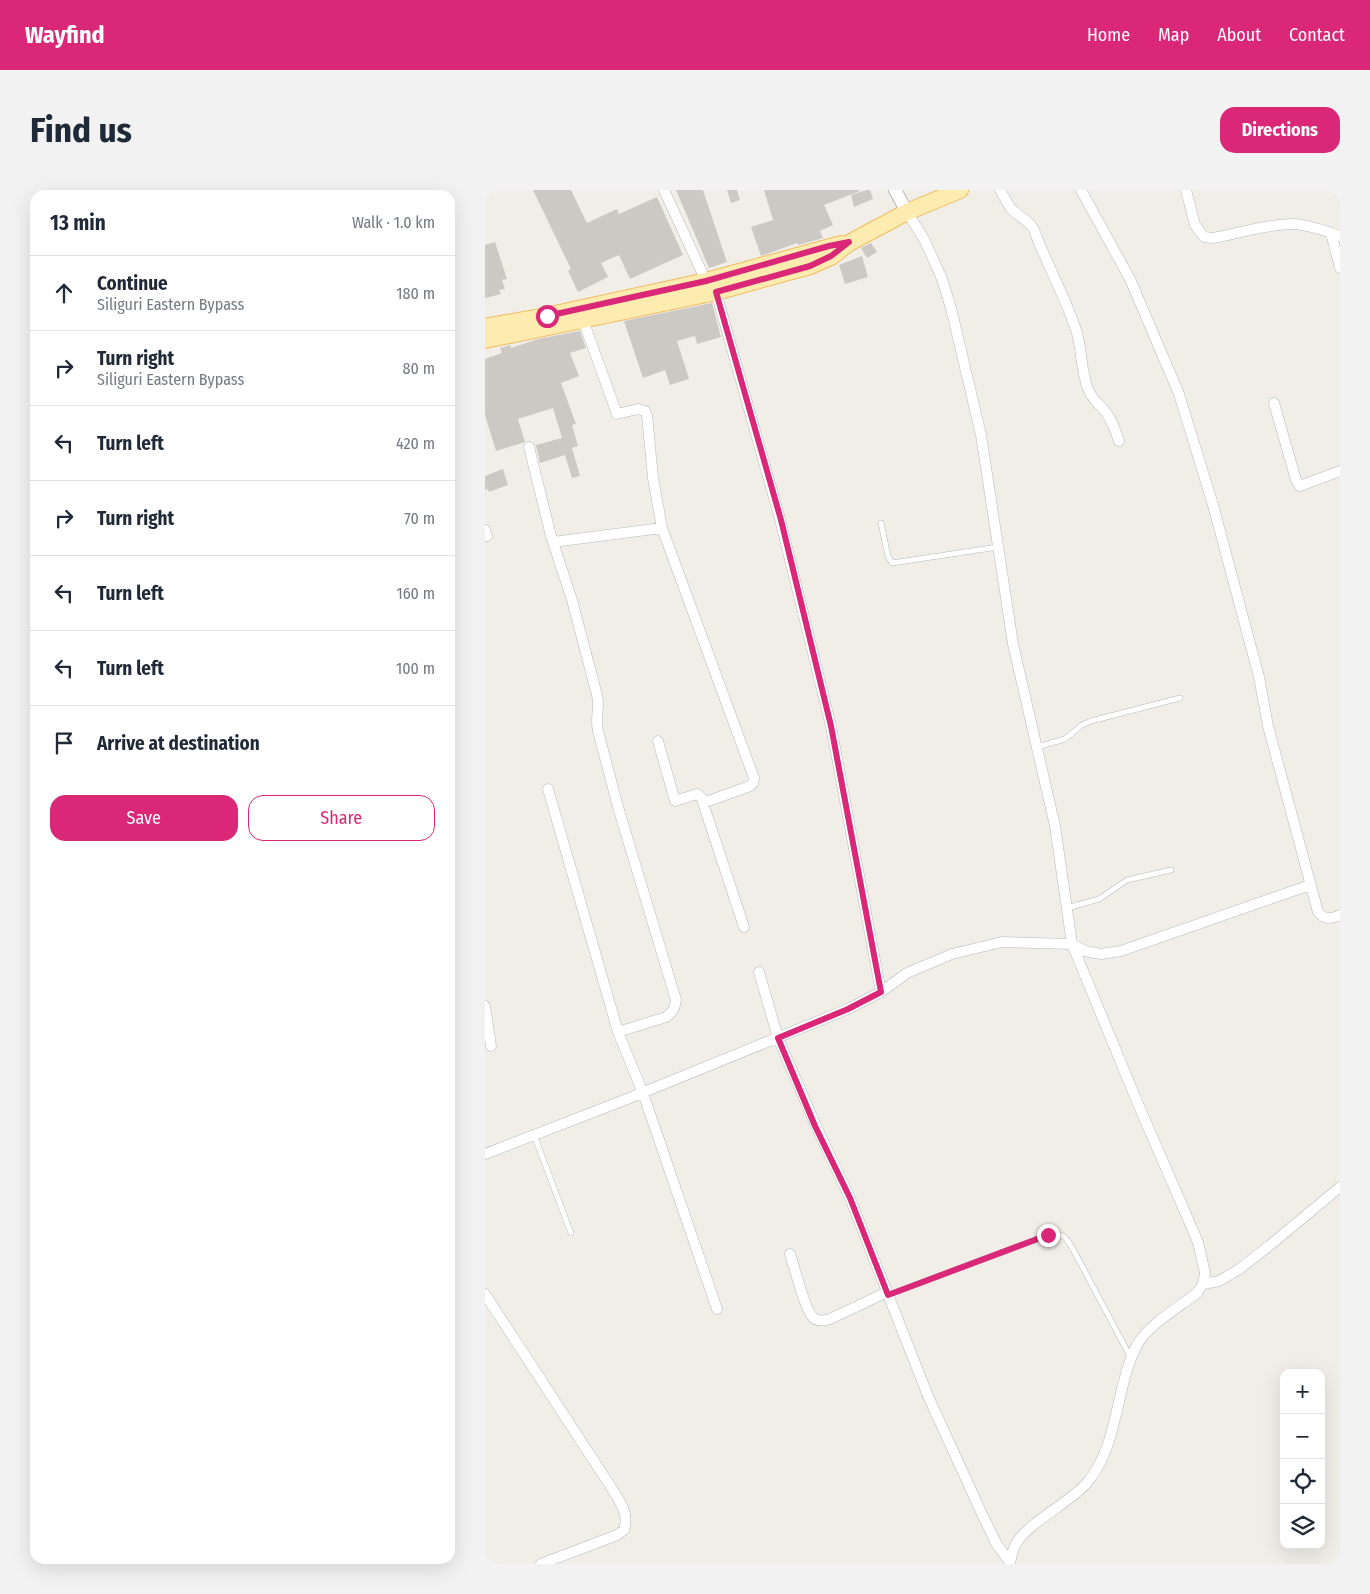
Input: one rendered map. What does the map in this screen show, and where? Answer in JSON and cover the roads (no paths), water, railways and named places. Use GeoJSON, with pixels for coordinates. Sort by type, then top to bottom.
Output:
{"type":"FeatureCollection","features":[{"type":"Feature","properties":{"kind":"main road"},"geometry":{"type":"LineString","coordinates":[[485,340],[583,320],[711,286],[829,246],[849,242],[907,212],[960,190]]}},
{"type":"Feature","properties":{"kind":"main road"},"geometry":{"type":"LineString","coordinates":[[485,327],[711,286]]}},
{"type":"Feature","properties":{"kind":"street"},"geometry":{"type":"LineString","coordinates":[[664,190],[711,286],[781,520],[828,716],[881,992]]}},
{"type":"Feature","properties":{"kind":"street"},"geometry":{"type":"LineString","coordinates":[[895,190],[935,262],[951,308],[981,435],[1013,644],[1055,826],[1072,944],[1137,1104],[1198,1242],[1205,1273],[1203,1284],[1197,1293],[1146,1333],[1138,1344],[1105,1452],[1087,1484],[1067,1502],[1020,1537],[1015,1545],[1010,1563]]}},
{"type":"Feature","properties":{"kind":"street"},"geometry":{"type":"LineString","coordinates":[[1000,190],[1011,209],[1030,224],[1034,230],[1072,318],[1081,349],[1087,387],[1092,398],[1105,410],[1119,441]]}},
{"type":"Feature","properties":{"kind":"street"},"geometry":{"type":"LineString","coordinates":[[1081,190],[1129,279],[1179,394],[1213,505],[1259,676],[1268,726],[1318,912],[1322,916],[1331,919],[1340,915]]}},
{"type":"Feature","properties":{"kind":"street"},"geometry":{"type":"LineString","coordinates":[[1186,190],[1195,225],[1204,237],[1213,238],[1294,224],[1313,227],[1335,235],[1340,268]]}},
{"type":"Feature","properties":{"kind":"street"},"geometry":{"type":"LineString","coordinates":[[583,320],[617,414],[638,409],[645,411],[647,416],[653,478],[662,528],[754,781],[750,786],[703,803]]}},
{"type":"Feature","properties":{"kind":"street"},"geometry":{"type":"LineString","coordinates":[[1274,403],[1296,480],[1300,486],[1340,471]]}},
{"type":"Feature","properties":{"kind":"street"},"geometry":{"type":"LineString","coordinates":[[529,447],[553,542],[572,600],[599,701],[596,723],[598,731],[676,1000],[672,1013],[666,1017],[618,1032]]}},
{"type":"Feature","properties":{"kind":"street"},"geometry":{"type":"LineString","coordinates":[[553,542],[662,528]]}},
{"type":"Feature","properties":{"kind":"street"},"geometry":{"type":"LineString","coordinates":[[658,741],[675,801],[697,794],[702,798],[743,927]]}},
{"type":"Feature","properties":{"kind":"street"},"geometry":{"type":"LineString","coordinates":[[549,789],[618,1032],[643,1093],[717,1309]]}},
{"type":"Feature","properties":{"kind":"street"},"geometry":{"type":"LineString","coordinates":[[485,1154],[643,1093],[848,1009],[881,992],[907,974],[960,952],[1002,942],[1072,944],[1085,951],[1101,954],[1121,951],[1310,886]]}},
{"type":"Feature","properties":{"kind":"street"},"geometry":{"type":"LineString","coordinates":[[759,972],[778,1038],[815,1126],[850,1198],[928,1396],[997,1545],[1010,1563]]}},
{"type":"Feature","properties":{"kind":"street"},"geometry":{"type":"LineString","coordinates":[[485,1006],[491,1046]]}},
{"type":"Feature","properties":{"kind":"street"},"geometry":{"type":"LineString","coordinates":[[1203,1284],[1219,1281],[1229,1275],[1269,1246],[1340,1187]]}},
{"type":"Feature","properties":{"kind":"street"},"geometry":{"type":"LineString","coordinates":[[790,1254],[808,1311],[815,1320],[830,1319],[887,1293]]}},
{"type":"Feature","properties":{"kind":"street"},"geometry":{"type":"LineString","coordinates":[[485,1294],[625,1510],[627,1521],[624,1530],[617,1535],[562,1560],[541,1564]]}},
{"type":"Feature","properties":{"kind":"lane"},"geometry":{"type":"LineString","coordinates":[[881,523],[888,556],[892,564],[999,547]]}},
{"type":"Feature","properties":{"kind":"lane"},"geometry":{"type":"LineString","coordinates":[[1037,747],[1065,739],[1082,725],[1091,721],[1180,698]]}},
{"type":"Feature","properties":{"kind":"lane"},"geometry":{"type":"LineString","coordinates":[[1067,908],[1099,899],[1127,880],[1171,870]]}},
{"type":"Feature","properties":{"kind":"lane"},"geometry":{"type":"LineString","coordinates":[[534,1135],[571,1233]]}},
{"type":"Feature","properties":{"kind":"lane"},"geometry":{"type":"LineString","coordinates":[[887,1293],[1048,1235],[1059,1234],[1066,1237],[1132,1359]]}}]}
